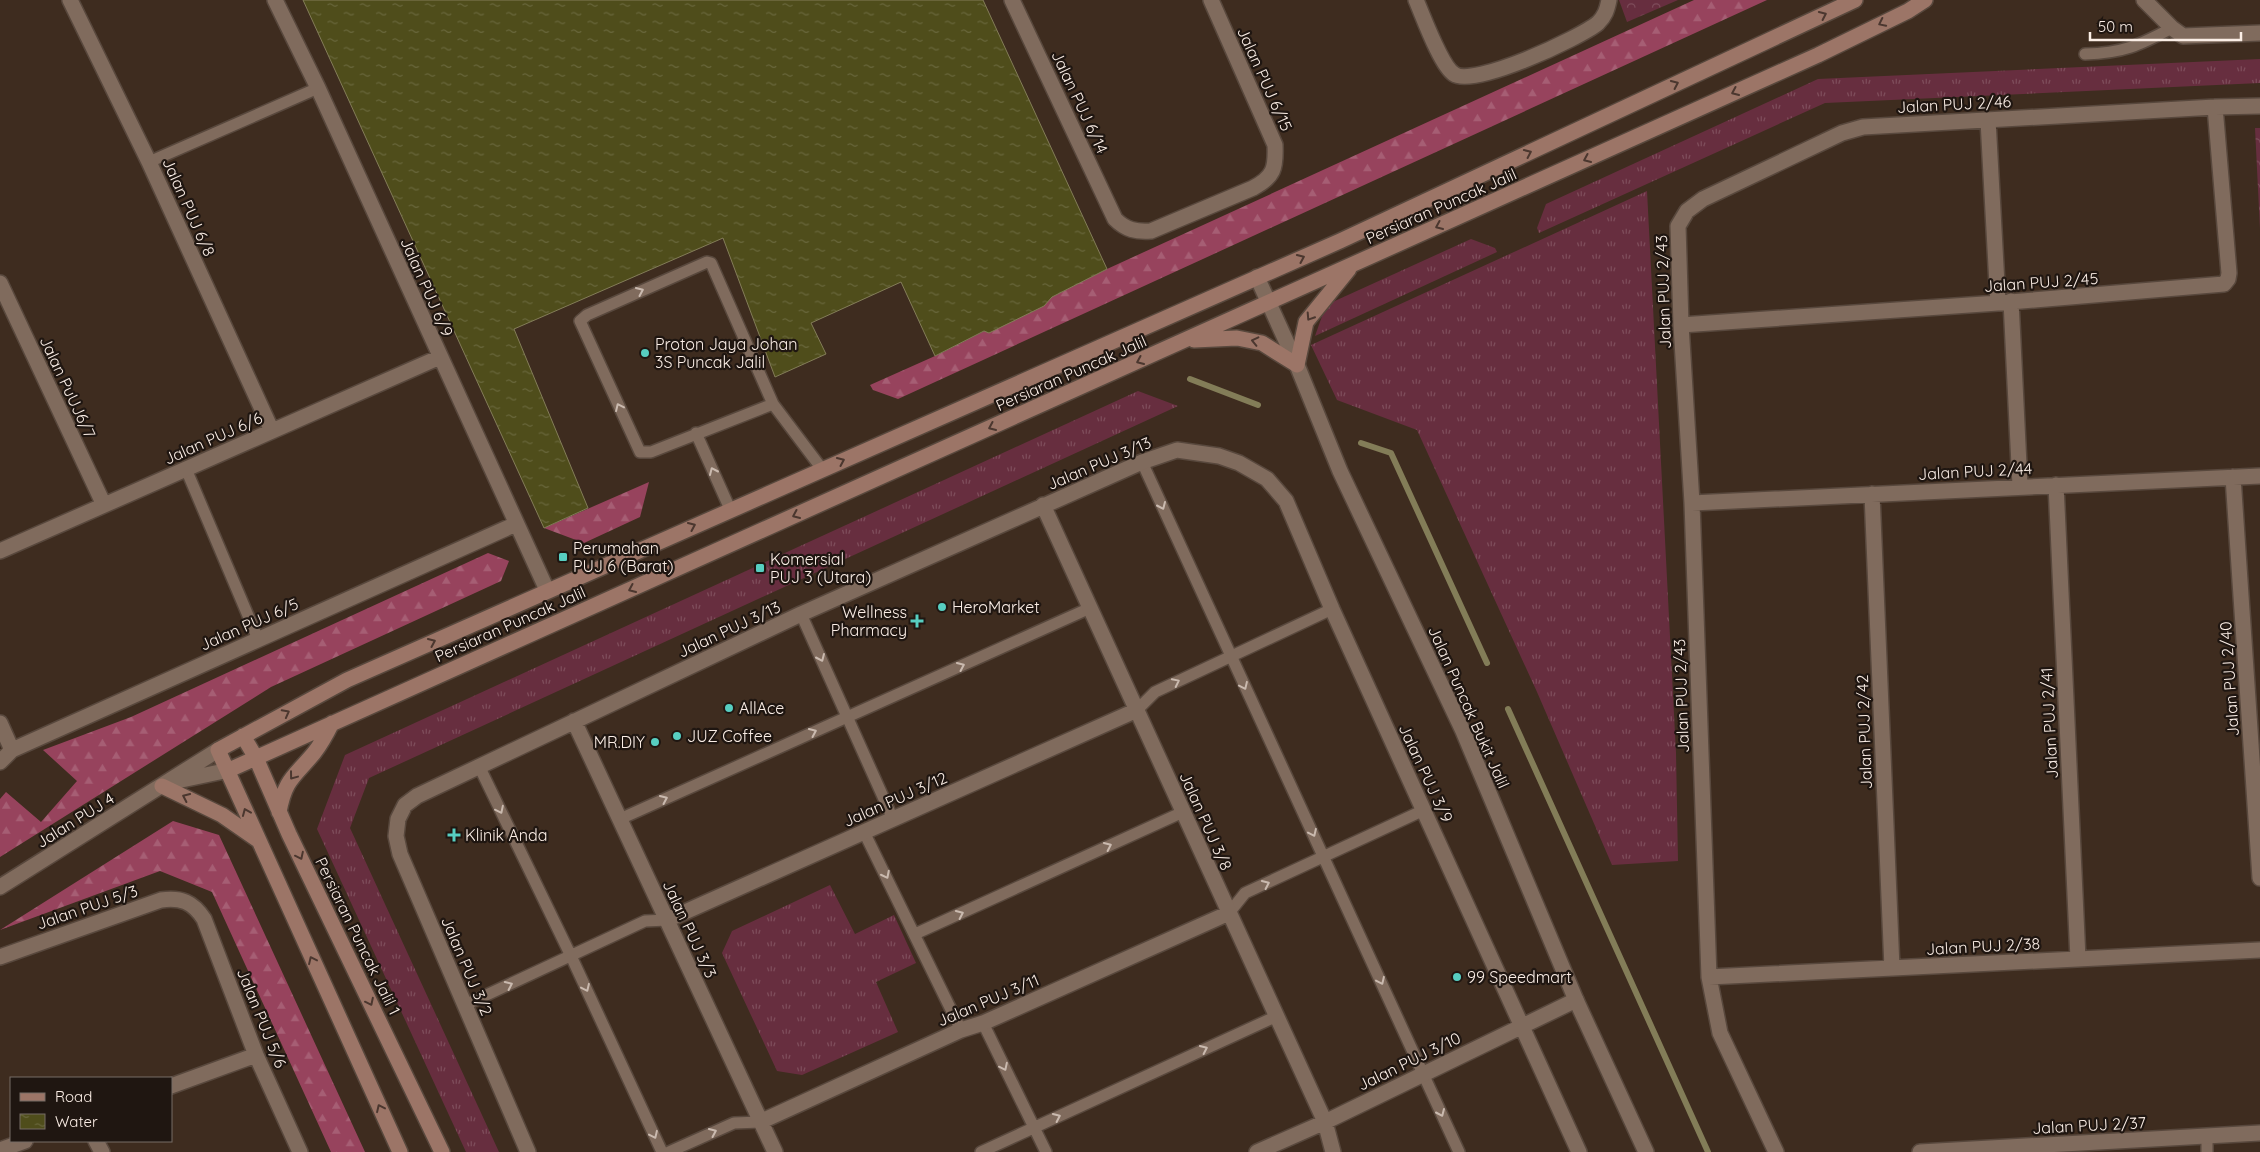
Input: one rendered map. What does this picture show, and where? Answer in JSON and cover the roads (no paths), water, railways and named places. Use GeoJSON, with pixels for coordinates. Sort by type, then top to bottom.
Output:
{"type":"FeatureCollection","features":[{"type":"Feature","properties":{"kind":"main road","name":"Persiaran Puncak Jalil"},"geometry":{"type":"LineString","coordinates":[[218,750],[347,680],[730,509],[1340,241],[1855,0]]}},
{"type":"Feature","properties":{"kind":"main road","name":"Persiaran Puncak Jalil"},"geometry":{"type":"LineString","coordinates":[[229,770],[1818,55],[1908,11],[1925,0]]}},
{"type":"Feature","properties":{"kind":"main road"},"geometry":{"type":"LineString","coordinates":[[1185,341],[1238,338],[1262,343],[1297,365],[1306,322],[1351,266]]}},
{"type":"Feature","properties":{"kind":"main road"},"geometry":{"type":"LineString","coordinates":[[279,812],[282,793],[288,782],[314,753],[332,723]]}},
{"type":"Feature","properties":{"kind":"main road","name":"Persiaran Puncak Jalil 1"},"geometry":{"type":"LineString","coordinates":[[243,736],[256,758],[279,812],[442,1152]]}},
{"type":"Feature","properties":{"kind":"main road"},"geometry":{"type":"LineString","coordinates":[[218,750],[229,770],[258,840],[400,1152]]}},
{"type":"Feature","properties":{"kind":"main road"},"geometry":{"type":"LineString","coordinates":[[165,784],[222,815],[258,840]]}},
{"type":"Feature","properties":{"kind":"street","name":"Jalan PUJ 6/8"},"geometry":{"type":"LineString","coordinates":[[70,0],[149,162],[272,431]]}},
{"type":"Feature","properties":{"kind":"street","name":"Jalan PUJ 6/9"},"geometry":{"type":"LineString","coordinates":[[275,0],[318,88],[547,590]]}},
{"type":"Feature","properties":{"kind":"street","name":"Jalan PUJ 6/14"},"geometry":{"type":"LineString","coordinates":[[1012,0],[1115,219],[1130,230],[1151,231],[1265,182],[1274,171],[1275,145]]}},
{"type":"Feature","properties":{"kind":"street","name":"Jalan PUJ 6/15"},"geometry":{"type":"LineString","coordinates":[[1211,0],[1275,145]]}},
{"type":"Feature","properties":{"kind":"street"},"geometry":{"type":"LineString","coordinates":[[1416,0],[1445,64],[1454,75],[1466,78],[1503,69],[1540,53],[1596,24],[1607,13],[1609,0]]}},
{"type":"Feature","properties":{"kind":"street"},"geometry":{"type":"LineString","coordinates":[[2144,0],[2172,28],[2180,35],[2186,37],[2260,33]]}},
{"type":"Feature","properties":{"kind":"street","name":"Jalan PUJ 2/46"},"geometry":{"type":"LineString","coordinates":[[1678,226],[1687,211],[1703,199],[1852,129],[2215,107],[2260,106]]}},
{"type":"Feature","properties":{"kind":"street","name":"Jalan PUJ 2/45"},"geometry":{"type":"LineString","coordinates":[[1681,325],[2218,286],[2224,284],[2228,279],[2229,273],[2215,107]]}},
{"type":"Feature","properties":{"kind":"street"},"geometry":{"type":"LineString","coordinates":[[1988,120],[2020,486]]}},
{"type":"Feature","properties":{"kind":"street","name":"Jalan PUJ 2/43"},"geometry":{"type":"LineString","coordinates":[[1678,226],[1681,325],[1692,504],[1709,977],[1720,1033],[1776,1152]]}},
{"type":"Feature","properties":{"kind":"street","name":"Jalan Puncak Bukit Jalil"},"geometry":{"type":"LineString","coordinates":[[1257,277],[1297,365],[1340,471],[1464,731],[1576,1000],[1646,1152]]}},
{"type":"Feature","properties":{"kind":"street","name":"Jalan PuUJ6/7"},"geometry":{"type":"LineString","coordinates":[[0,283],[104,505]]}},
{"type":"Feature","properties":{"kind":"street","name":"Jalan PUJ 6/6"},"geometry":{"type":"LineString","coordinates":[[0,551],[440,357]]}},
{"type":"Feature","properties":{"kind":"street","name":"Jalan PUJ 3/13"},"geometry":{"type":"LineString","coordinates":[[416,796],[801,614],[1043,505],[1142,462],[1177,450],[1199,452]]}},
{"type":"Feature","properties":{"kind":"street","name":"Jalan PUJ 3/9"},"geometry":{"type":"LineString","coordinates":[[1199,452],[1220,456],[1239,463],[1267,479],[1286,501],[1332,609],[1579,1152]]}},
{"type":"Feature","properties":{"kind":"street","name":"Jalan PUJ 2/44"},"geometry":{"type":"LineString","coordinates":[[1692,504],[2020,486],[2260,476]]}},
{"type":"Feature","properties":{"kind":"street","name":"Jalan PUJ 2/40"},"geometry":{"type":"LineString","coordinates":[[2232,477],[2260,878]]}},
{"type":"Feature","properties":{"kind":"street","name":"Jalan PUJ 2/41"},"geometry":{"type":"LineString","coordinates":[[2056,485],[2078,959]]}},
{"type":"Feature","properties":{"kind":"street","name":"Jalan PUJ 2/42"},"geometry":{"type":"LineString","coordinates":[[1872,494],[1892,968]]}},
{"type":"Feature","properties":{"kind":"street","name":"Jalan PUJ 3/8"},"geometry":{"type":"LineString","coordinates":[[1043,505],[1325,1122],[1333,1152]]}},
{"type":"Feature","properties":{"kind":"street","name":"Jalan PUJ 6/5"},"geometry":{"type":"LineString","coordinates":[[0,762],[12,750],[516,524]]}},
{"type":"Feature","properties":{"kind":"street","name":"Jalan PUJ 3/12"},"geometry":{"type":"LineString","coordinates":[[667,920],[1137,710]]}},
{"type":"Feature","properties":{"kind":"street","name":"Jalan PUJ 3/3"},"geometry":{"type":"LineString","coordinates":[[574,720],[774,1152]]}},
{"type":"Feature","properties":{"kind":"street"},"geometry":{"type":"LineString","coordinates":[[0,723],[12,750]]}},
{"type":"Feature","properties":{"kind":"street","name":"Jalan PUJ 4"},"geometry":{"type":"LineString","coordinates":[[0,887],[218,750]]}},
{"type":"Feature","properties":{"kind":"street","name":"Jalan PUJ 4"},"geometry":{"type":"LineString","coordinates":[[165,784],[229,770]]}},
{"type":"Feature","properties":{"kind":"street","name":"Jalan PUJ 3/2"},"geometry":{"type":"LineString","coordinates":[[416,796],[405,805],[398,819],[396,836],[400,854],[528,1152]]}},
{"type":"Feature","properties":{"kind":"street","name":"Jalan PUJ 5/3"},"geometry":{"type":"LineString","coordinates":[[0,957],[162,900],[174,898],[187,902]]}},
{"type":"Feature","properties":{"kind":"street","name":"Jalan PUJ 5/6"},"geometry":{"type":"LineString","coordinates":[[187,902],[197,908],[204,919],[256,1054],[300,1152]]}},
{"type":"Feature","properties":{"kind":"street","name":"Jalan PUJ 3/11"},"geometry":{"type":"LineString","coordinates":[[760,1122],[961,1030],[983,1023],[1229,913]]}},
{"type":"Feature","properties":{"kind":"street","name":"Jalan PUJ 2/38"},"geometry":{"type":"LineString","coordinates":[[1709,977],[2260,950]]}},
{"type":"Feature","properties":{"kind":"street","name":"Jalan PUJ 3/10"},"geometry":{"type":"LineString","coordinates":[[1257,1152],[1325,1122],[1576,1000]]}},
{"type":"Feature","properties":{"kind":"street"},"geometry":{"type":"LineString","coordinates":[[172,1086],[256,1054]]}},
{"type":"Feature","properties":{"kind":"street","name":"Jalan PUJ 2/37"},"geometry":{"type":"LineString","coordinates":[[1920,1152],[2029,1149],[2260,1133]]}},
{"type":"Feature","properties":{"kind":"street"},"geometry":{"type":"LineString","coordinates":[[0,1150],[22,1142]]}},
{"type":"Feature","properties":{"kind":"lane"},"geometry":{"type":"LineString","coordinates":[[2085,54],[2112,53],[2138,47],[2172,28]]}},
{"type":"Feature","properties":{"kind":"lane"},"geometry":{"type":"LineString","coordinates":[[149,162],[318,88]]}},
{"type":"Feature","properties":{"kind":"lane"},"geometry":{"type":"LineString","coordinates":[[773,404],[651,452],[640,452],[580,321],[583,317],[706,262],[711,263],[773,404],[822,469]]}},
{"type":"Feature","properties":{"kind":"lane"},"geometry":{"type":"LineString","coordinates":[[696,433],[730,509]]}},
{"type":"Feature","properties":{"kind":"lane"},"geometry":{"type":"LineString","coordinates":[[1142,462],[1459,1152]]}},
{"type":"Feature","properties":{"kind":"lane"},"geometry":{"type":"LineString","coordinates":[[186,469],[258,639]]}},
{"type":"Feature","properties":{"kind":"lane"},"geometry":{"type":"LineString","coordinates":[[620,819],[1090,608]]}},
{"type":"Feature","properties":{"kind":"lane"},"geometry":{"type":"LineString","coordinates":[[1137,710],[1155,692],[1332,609]]}},
{"type":"Feature","properties":{"kind":"lane"},"geometry":{"type":"LineString","coordinates":[[801,614],[893,819]]}},
{"type":"Feature","properties":{"kind":"lane"},"geometry":{"type":"LineString","coordinates":[[479,766],[571,956],[662,1152]]}},
{"type":"Feature","properties":{"kind":"lane"},"geometry":{"type":"LineString","coordinates":[[1229,913],[1245,894],[1424,810]]}},
{"type":"Feature","properties":{"kind":"lane"},"geometry":{"type":"LineString","coordinates":[[915,934],[1183,812]]}},
{"type":"Feature","properties":{"kind":"lane"},"geometry":{"type":"LineString","coordinates":[[864,832],[961,1030]]}},
{"type":"Feature","properties":{"kind":"lane"},"geometry":{"type":"LineString","coordinates":[[465,1005],[644,921],[667,920]]}},
{"type":"Feature","properties":{"kind":"lane"},"geometry":{"type":"LineString","coordinates":[[981,1152],[1277,1016]]}},
{"type":"Feature","properties":{"kind":"lane"},"geometry":{"type":"LineString","coordinates":[[983,1023],[1046,1152]]}},
{"type":"Feature","properties":{"kind":"lane"},"geometry":{"type":"LineString","coordinates":[[669,1152],[734,1123],[760,1122]]}},
{"type":"Feature","properties":{"kind":"lane"},"geometry":{"type":"LineString","coordinates":[[2207,1136],[2207,1152]]}},
{"type":"Feature","properties":{"kind":"water"},"geometry":{"type":"Polygon","coordinates":[[[303,0],[983,0],[1107,269],[1052,297],[1044,306],[989,333],[984,331],[935,356],[901,282],[811,323],[826,354],[775,377],[723,238],[514,329],[588,508],[544,528],[303,0]]]}},
{"type":"Feature","properties":{"kind":"waterway"},"geometry":{"type":"LineString","coordinates":[[1190,379],[1258,405]]}},
{"type":"Feature","properties":{"kind":"waterway"},"geometry":{"type":"LineString","coordinates":[[1361,443],[1391,453],[1487,663]]}},
{"type":"Feature","properties":{"kind":"waterway"},"geometry":{"type":"LineString","coordinates":[[1508,709],[1708,1152]]}},
{"type":"Feature","properties":{"kind":"place","name":"Proton Jaya Johan 3S Puncak Jalil"},"geometry":{"type":"Point","coordinates":[645,353]}},
{"type":"Feature","properties":{"kind":"place","name":"Perumahan PUJ 6 (Barat)"},"geometry":{"type":"Point","coordinates":[563,557]}},
{"type":"Feature","properties":{"kind":"place","name":"Komersial PUJ 3 (Utara)"},"geometry":{"type":"Point","coordinates":[760,568]}},
{"type":"Feature","properties":{"kind":"place","name":"HeroMarket"},"geometry":{"type":"Point","coordinates":[942,607]}},
{"type":"Feature","properties":{"kind":"place","name":"Wellness Pharmacy"},"geometry":{"type":"Point","coordinates":[917,621]}},
{"type":"Feature","properties":{"kind":"place","name":"AllAce"},"geometry":{"type":"Point","coordinates":[729,708]}},
{"type":"Feature","properties":{"kind":"place","name":"JUZ Coffee"},"geometry":{"type":"Point","coordinates":[677,736]}},
{"type":"Feature","properties":{"kind":"place","name":"MR.DIY"},"geometry":{"type":"Point","coordinates":[655,742]}},
{"type":"Feature","properties":{"kind":"place","name":"Klinik Anda"},"geometry":{"type":"Point","coordinates":[454,835]}},
{"type":"Feature","properties":{"kind":"place","name":"99 Speedmart"},"geometry":{"type":"Point","coordinates":[1457,977]}}]}
